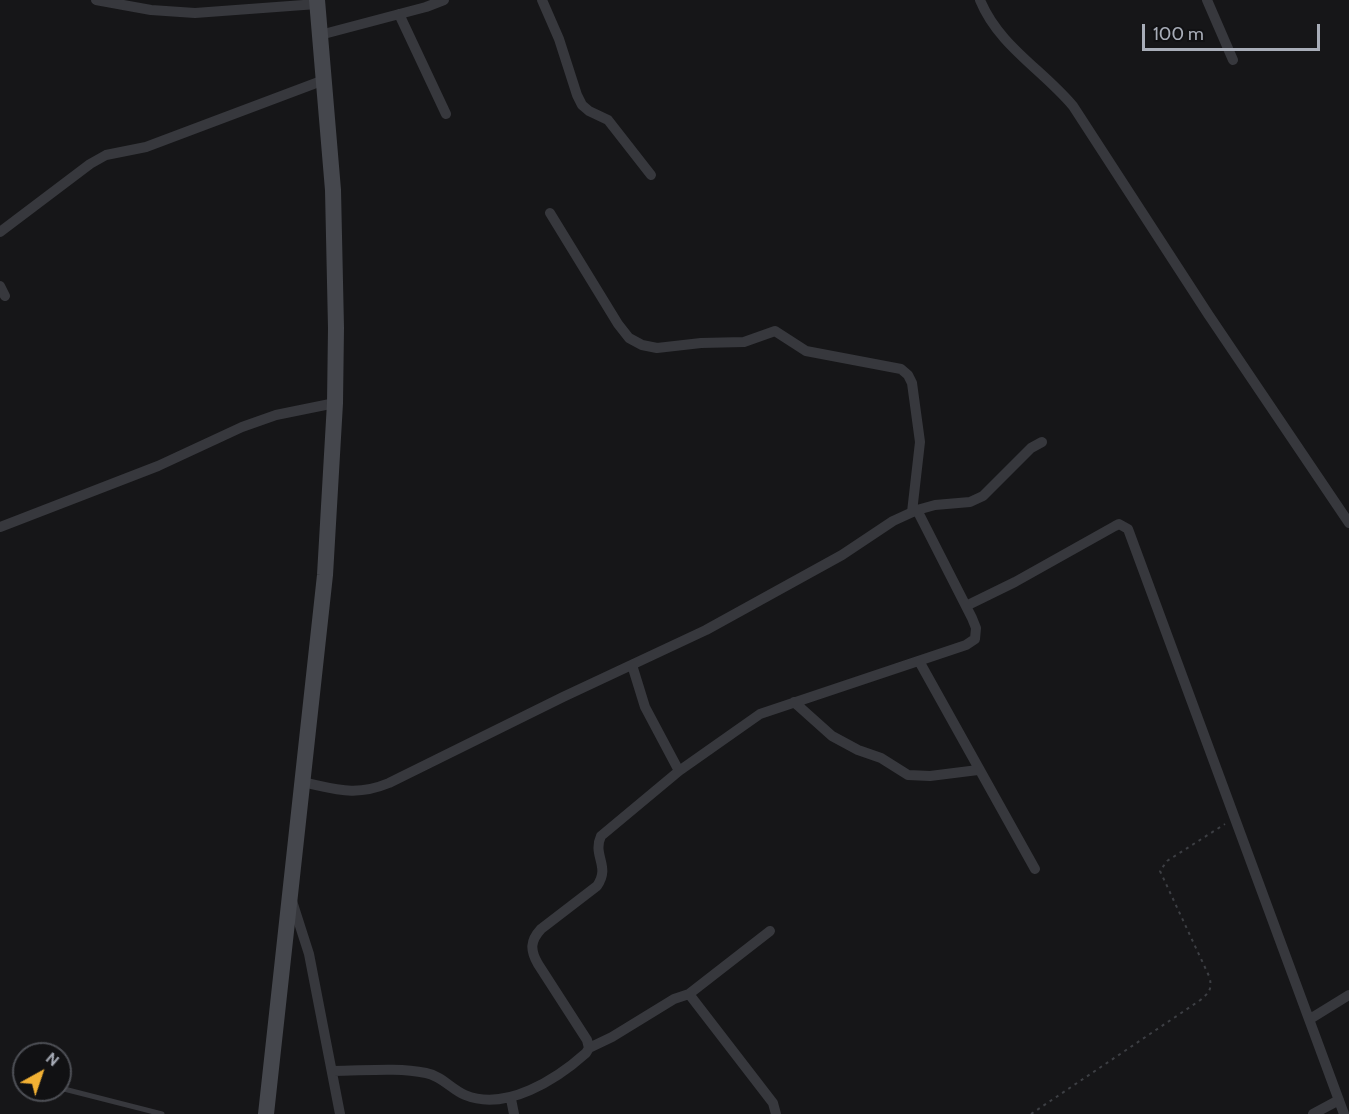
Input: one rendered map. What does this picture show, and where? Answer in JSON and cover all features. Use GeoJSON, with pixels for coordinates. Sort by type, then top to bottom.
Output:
{"type":"FeatureCollection","features":[{"type":"Feature","properties":{"kind":"main road"},"geometry":{"type":"LineString","coordinates":[[266,1114],[325,575],[335,403],[336,258],[332,167],[317,2]]}},
{"type":"Feature","properties":{"kind":"street"},"geometry":{"type":"LineString","coordinates":[[96,0],[151,10],[195,13],[317,2]]}},
{"type":"Feature","properties":{"kind":"street"},"geometry":{"type":"LineString","coordinates":[[320,35],[444,0]]}},
{"type":"Feature","properties":{"kind":"street"},"geometry":{"type":"LineString","coordinates":[[542,0],[582,105],[608,120],[651,175]]}},
{"type":"Feature","properties":{"kind":"street"},"geometry":{"type":"LineString","coordinates":[[980,0],[994,27],[1006,43],[1073,106],[1215,324],[1349,523]]}},
{"type":"Feature","properties":{"kind":"street"},"geometry":{"type":"LineString","coordinates":[[1208,0],[1233,60]]}},
{"type":"Feature","properties":{"kind":"street"},"geometry":{"type":"LineString","coordinates":[[399,14],[446,114]]}},
{"type":"Feature","properties":{"kind":"street"},"geometry":{"type":"LineString","coordinates":[[0,232],[90,164],[106,155],[146,147],[324,80]]}},
{"type":"Feature","properties":{"kind":"street"},"geometry":{"type":"LineString","coordinates":[[550,213],[618,324],[629,338],[642,345],[657,348],[701,343],[744,342],[776,331],[806,351],[901,369],[908,375],[912,383],[920,442],[915,511],[976,628],[975,639],[966,645],[760,714],[679,771],[601,836],[597,844],[604,870],[603,878],[597,886],[541,929],[535,935],[531,945],[532,954],[584,1034],[589,1048]]}},
{"type":"Feature","properties":{"kind":"street"},"geometry":{"type":"LineString","coordinates":[[0,527],[158,466],[242,427],[276,415],[335,403]]}},
{"type":"Feature","properties":{"kind":"street"},"geometry":{"type":"LineString","coordinates":[[302,782],[350,791],[373,790],[706,630],[842,555],[878,530],[915,511],[935,505],[970,502],[983,496],[1030,448],[1042,442]]}},
{"type":"Feature","properties":{"kind":"street"},"geometry":{"type":"LineString","coordinates":[[966,606],[1015,582],[1114,526],[1124,526],[1130,534],[1344,1114]]}},
{"type":"Feature","properties":{"kind":"street"},"geometry":{"type":"LineString","coordinates":[[919,661],[1035,869]]}},
{"type":"Feature","properties":{"kind":"street"},"geometry":{"type":"LineString","coordinates":[[632,665],[645,707],[679,771]]}},
{"type":"Feature","properties":{"kind":"street"},"geometry":{"type":"LineString","coordinates":[[794,702],[832,736],[858,750],[881,758],[908,776],[930,776],[978,770]]}},
{"type":"Feature","properties":{"kind":"street"},"geometry":{"type":"LineString","coordinates":[[290,896],[309,954],[340,1114]]}},
{"type":"Feature","properties":{"kind":"street"},"geometry":{"type":"LineString","coordinates":[[333,1071],[428,1073],[439,1077],[468,1097],[511,1098],[534,1089],[579,1059],[589,1048],[612,1037],[674,999],[690,994],[770,931]]}},
{"type":"Feature","properties":{"kind":"street"},"geometry":{"type":"LineString","coordinates":[[690,994],[773,1103],[776,1114]]}},
{"type":"Feature","properties":{"kind":"street"},"geometry":{"type":"LineString","coordinates":[[1310,1020],[1349,995]]}},
{"type":"Feature","properties":{"kind":"street"},"geometry":{"type":"LineString","coordinates":[[511,1098],[514,1114]]}},
{"type":"Feature","properties":{"kind":"street"},"geometry":{"type":"LineString","coordinates":[[1312,1114],[1339,1100]]}},
{"type":"Feature","properties":{"kind":"lane"},"geometry":{"type":"LineString","coordinates":[[72,1091],[162,1114]]}},
{"type":"Feature","properties":{"kind":"path"},"geometry":{"type":"LineString","coordinates":[[1031,1114],[1199,1001],[1210,991],[1212,986],[1209,976],[1160,871],[1167,861],[1234,818]]}}]}
